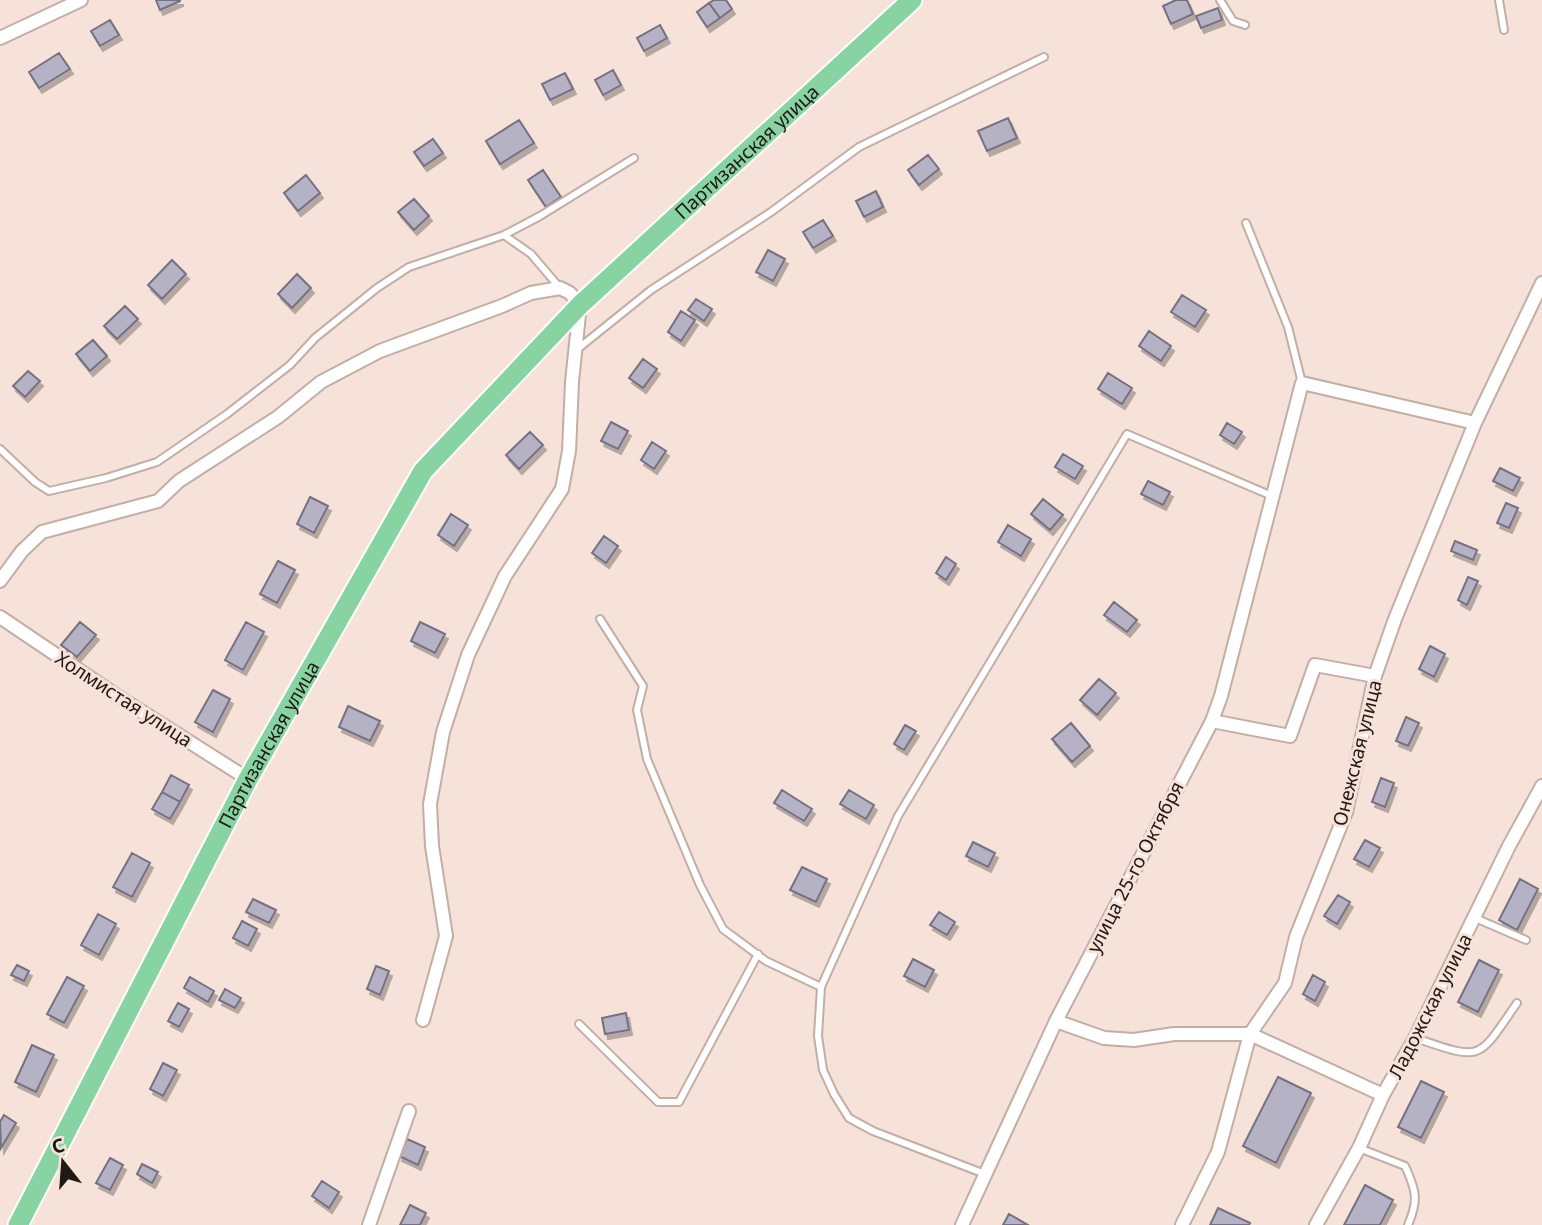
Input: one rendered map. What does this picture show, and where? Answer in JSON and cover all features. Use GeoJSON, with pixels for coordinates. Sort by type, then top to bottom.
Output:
{"type":"FeatureCollection","features":[{"type":"Feature","properties":{"kind":"main road","name":"Партизанская улица"},"geometry":{"type":"LineString","coordinates":[[18,1225],[248,779],[423,471],[580,305],[912,0]]}},
{"type":"Feature","properties":{"kind":"street"},"geometry":{"type":"LineString","coordinates":[[0,37],[81,0]]}},
{"type":"Feature","properties":{"kind":"street","name":"Онежская улица"},"geometry":{"type":"LineString","coordinates":[[1182,1225],[1218,1152],[1250,1034],[1285,983],[1296,937],[1346,812],[1375,676],[1395,619],[1475,423],[1542,283]]}},
{"type":"Feature","properties":{"kind":"street"},"geometry":{"type":"LineString","coordinates":[[0,581],[22,551],[42,532],[158,501],[179,481],[278,417],[321,382],[380,351],[531,293],[560,288],[570,293],[580,305],[574,353],[569,451],[562,489],[505,576],[468,655],[443,732],[430,804],[432,846],[446,936],[423,1020]]}},
{"type":"Feature","properties":{"kind":"street"},"geometry":{"type":"LineString","coordinates":[[1302,383],[1475,423]]}},
{"type":"Feature","properties":{"kind":"street","name":"улица 25-го Октября"},"geometry":{"type":"LineString","coordinates":[[962,1225],[1056,1021],[1212,721],[1302,383]]}},
{"type":"Feature","properties":{"kind":"street","name":"Холмистая улица"},"geometry":{"type":"LineString","coordinates":[[0,617],[117,696],[248,779]]}},
{"type":"Feature","properties":{"kind":"street"},"geometry":{"type":"LineString","coordinates":[[1212,721],[1290,736],[1315,665],[1375,676]]}},
{"type":"Feature","properties":{"kind":"street","name":"Ладожская улица"},"geometry":{"type":"LineString","coordinates":[[1316,1225],[1359,1148],[1383,1095],[1415,1038],[1509,846],[1542,786]]}},
{"type":"Feature","properties":{"kind":"street"},"geometry":{"type":"LineString","coordinates":[[1056,1021],[1104,1038],[1134,1040],[1174,1034],[1250,1034],[1383,1095]]}},
{"type":"Feature","properties":{"kind":"street"},"geometry":{"type":"LineString","coordinates":[[369,1225],[409,1111]]}},
{"type":"Feature","properties":{"kind":"lane"},"geometry":{"type":"LineString","coordinates":[[1220,0],[1233,21],[1245,25]]}},
{"type":"Feature","properties":{"kind":"lane"},"geometry":{"type":"LineString","coordinates":[[1499,0],[1504,30]]}},
{"type":"Feature","properties":{"kind":"lane"},"geometry":{"type":"LineString","coordinates":[[574,353],[651,290],[771,212],[859,147],[1044,57]]}},
{"type":"Feature","properties":{"kind":"lane"},"geometry":{"type":"LineString","coordinates":[[0,449],[35,482],[49,491],[106,478],[157,462],[227,414],[290,365],[315,338],[377,288],[410,267],[504,235],[634,158]]}},
{"type":"Feature","properties":{"kind":"lane"},"geometry":{"type":"LineString","coordinates":[[1246,223],[1288,327],[1302,383]]}},
{"type":"Feature","properties":{"kind":"lane"},"geometry":{"type":"LineString","coordinates":[[504,235],[531,254],[560,288]]}},
{"type":"Feature","properties":{"kind":"lane"},"geometry":{"type":"LineString","coordinates":[[986,1174],[873,1131],[849,1118],[823,1070],[818,1036],[821,987],[898,816],[1127,434],[1274,496]]}},
{"type":"Feature","properties":{"kind":"lane"},"geometry":{"type":"LineString","coordinates":[[600,619],[643,686],[637,710],[647,759],[700,885],[723,929],[758,954],[821,987]]}},
{"type":"Feature","properties":{"kind":"lane"},"geometry":{"type":"LineString","coordinates":[[1475,918],[1526,940]]}},
{"type":"Feature","properties":{"kind":"lane"},"geometry":{"type":"LineString","coordinates":[[579,1024],[658,1101],[679,1102],[758,954]]}},
{"type":"Feature","properties":{"kind":"lane"},"geometry":{"type":"LineString","coordinates":[[1415,1038],[1457,1052],[1476,1053],[1488,1045],[1517,1003]]}},
{"type":"Feature","properties":{"kind":"lane"},"geometry":{"type":"LineString","coordinates":[[1359,1148],[1405,1166],[1415,1188],[1415,1209],[1408,1225]]}},
{"type":"Feature","properties":{"kind":"building"},"geometry":{"type":"Polygon","coordinates":[[[156,0],[180,0],[180,1],[160,10],[156,0]]]}},
{"type":"Feature","properties":{"kind":"building"},"geometry":{"type":"Polygon","coordinates":[[[726,0],[732,9],[720,18],[709,3],[726,0]]]}},
{"type":"Feature","properties":{"kind":"building"},"geometry":{"type":"Polygon","coordinates":[[[1176,0],[1187,0],[1193,14],[1171,24],[1163,6],[1176,0]]]}},
{"type":"Feature","properties":{"kind":"building"},"geometry":{"type":"Polygon","coordinates":[[[709,3],[720,18],[707,27],[697,12],[709,3]]]}},
{"type":"Feature","properties":{"kind":"building"},"geometry":{"type":"Polygon","coordinates":[[[1218,8],[1222,20],[1201,28],[1196,16],[1218,8]]]}},
{"type":"Feature","properties":{"kind":"building"},"geometry":{"type":"Polygon","coordinates":[[[110,20],[119,35],[100,46],[91,31],[110,20]]]}},
{"type":"Feature","properties":{"kind":"building"},"geometry":{"type":"Polygon","coordinates":[[[660,25],[667,38],[644,51],[637,38],[660,25]]]}},
{"type":"Feature","properties":{"kind":"building"},"geometry":{"type":"Polygon","coordinates":[[[59,53],[70,69],[39,88],[29,72],[59,53]]]}},
{"type":"Feature","properties":{"kind":"building"},"geometry":{"type":"Polygon","coordinates":[[[613,70],[621,85],[603,95],[595,80],[613,70]]]}},
{"type":"Feature","properties":{"kind":"building"},"geometry":{"type":"Polygon","coordinates":[[[565,73],[573,89],[550,100],[542,84],[565,73]]]}},
{"type":"Feature","properties":{"kind":"building"},"geometry":{"type":"Polygon","coordinates":[[[1008,118],[1017,138],[987,151],[978,131],[1008,118]]]}},
{"type":"Feature","properties":{"kind":"building"},"geometry":{"type":"Polygon","coordinates":[[[519,120],[534,143],[500,164],[486,141],[519,120]]]}},
{"type":"Feature","properties":{"kind":"building"},"geometry":{"type":"Polygon","coordinates":[[[433,139],[443,153],[424,166],[414,152],[433,139]]]}},
{"type":"Feature","properties":{"kind":"building"},"geometry":{"type":"Polygon","coordinates":[[[928,155],[939,169],[919,185],[908,170],[928,155]]]}},
{"type":"Feature","properties":{"kind":"building"},"geometry":{"type":"Polygon","coordinates":[[[543,170],[561,197],[546,207],[528,180],[543,170]]]}},
{"type":"Feature","properties":{"kind":"building"},"geometry":{"type":"Polygon","coordinates":[[[306,175],[320,193],[298,211],[284,193],[306,175]]]}},
{"type":"Feature","properties":{"kind":"building"},"geometry":{"type":"Polygon","coordinates":[[[876,191],[883,207],[864,217],[856,201],[876,191]]]}},
{"type":"Feature","properties":{"kind":"building"},"geometry":{"type":"Polygon","coordinates":[[[414,199],[429,216],[414,230],[398,212],[414,199]]]}},
{"type":"Feature","properties":{"kind":"building"},"geometry":{"type":"Polygon","coordinates":[[[823,220],[833,236],[813,248],[803,232],[823,220]]]}},
{"type":"Feature","properties":{"kind":"building"},"geometry":{"type":"Polygon","coordinates":[[[768,250],[785,259],[773,281],[756,272],[768,250]]]}},
{"type":"Feature","properties":{"kind":"building"},"geometry":{"type":"Polygon","coordinates":[[[172,260],[186,274],[162,299],[148,285],[172,260]]]}},
{"type":"Feature","properties":{"kind":"building"},"geometry":{"type":"Polygon","coordinates":[[[297,274],[311,288],[292,308],[278,294],[297,274]]]}},
{"type":"Feature","properties":{"kind":"building"},"geometry":{"type":"Polygon","coordinates":[[[1182,295],[1206,310],[1195,327],[1171,312],[1182,295]]]}},
{"type":"Feature","properties":{"kind":"building"},"geometry":{"type":"Polygon","coordinates":[[[696,299],[712,309],[704,321],[688,310],[696,299]]]}},
{"type":"Feature","properties":{"kind":"building"},"geometry":{"type":"Polygon","coordinates":[[[125,306],[138,319],[117,339],[104,326],[125,306]]]}},
{"type":"Feature","properties":{"kind":"building"},"geometry":{"type":"Polygon","coordinates":[[[681,311],[695,320],[681,341],[668,332],[681,311]]]}},
{"type":"Feature","properties":{"kind":"building"},"geometry":{"type":"Polygon","coordinates":[[[1149,331],[1171,346],[1161,361],[1139,346],[1149,331]]]}},
{"type":"Feature","properties":{"kind":"building"},"geometry":{"type":"Polygon","coordinates":[[[93,340],[107,356],[90,371],[76,354],[93,340]]]}},
{"type":"Feature","properties":{"kind":"building"},"geometry":{"type":"Polygon","coordinates":[[[643,359],[657,369],[643,388],[629,378],[643,359]]]}},
{"type":"Feature","properties":{"kind":"building"},"geometry":{"type":"Polygon","coordinates":[[[28,371],[40,381],[25,397],[13,386],[28,371]]]}},
{"type":"Feature","properties":{"kind":"building"},"geometry":{"type":"Polygon","coordinates":[[[1108,373],[1132,388],[1122,404],[1098,389],[1108,373]]]}},
{"type":"Feature","properties":{"kind":"building"},"geometry":{"type":"Polygon","coordinates":[[[611,422],[628,431],[618,449],[601,441],[611,422]]]}},
{"type":"Feature","properties":{"kind":"building"},"geometry":{"type":"Polygon","coordinates":[[[1227,423],[1242,432],[1234,444],[1220,435],[1227,423]]]}},
{"type":"Feature","properties":{"kind":"building"},"geometry":{"type":"Polygon","coordinates":[[[530,432],[543,445],[519,469],[506,455],[530,432]]]}},
{"type":"Feature","properties":{"kind":"building"},"geometry":{"type":"Polygon","coordinates":[[[652,442],[666,451],[654,469],[641,460],[652,442]]]}},
{"type":"Feature","properties":{"kind":"building"},"geometry":{"type":"Polygon","coordinates":[[[1063,454],[1083,466],[1075,479],[1055,467],[1063,454]]]}},
{"type":"Feature","properties":{"kind":"building"},"geometry":{"type":"Polygon","coordinates":[[[1500,468],[1520,478],[1513,491],[1493,481],[1500,468]]]}},
{"type":"Feature","properties":{"kind":"building"},"geometry":{"type":"Polygon","coordinates":[[[1148,481],[1170,492],[1163,505],[1141,494],[1148,481]]]}},
{"type":"Feature","properties":{"kind":"building"},"geometry":{"type":"Polygon","coordinates":[[[310,497],[328,506],[314,533],[297,524],[310,497]]]}},
{"type":"Feature","properties":{"kind":"building"},"geometry":{"type":"Polygon","coordinates":[[[1043,499],[1063,515],[1050,530],[1031,514],[1043,499]]]}},
{"type":"Feature","properties":{"kind":"building"},"geometry":{"type":"Polygon","coordinates":[[[1506,503],[1518,508],[1509,528],[1497,523],[1506,503]]]}},
{"type":"Feature","properties":{"kind":"building"},"geometry":{"type":"Polygon","coordinates":[[[451,514],[468,525],[454,546],[438,535],[451,514]]]}},
{"type":"Feature","properties":{"kind":"building"},"geometry":{"type":"Polygon","coordinates":[[[1008,525],[1031,539],[1021,556],[998,542],[1008,525]]]}},
{"type":"Feature","properties":{"kind":"building"},"geometry":{"type":"Polygon","coordinates":[[[604,536],[618,546],[606,563],[592,553],[604,536]]]}},
{"type":"Feature","properties":{"kind":"building"},"geometry":{"type":"Polygon","coordinates":[[[1455,541],[1477,550],[1473,560],[1451,551],[1455,541]]]}},
{"type":"Feature","properties":{"kind":"building"},"geometry":{"type":"Polygon","coordinates":[[[946,557],[956,564],[946,580],[936,573],[946,557]]]}},
{"type":"Feature","properties":{"kind":"building"},"geometry":{"type":"Polygon","coordinates":[[[278,561],[295,570],[277,603],[260,594],[278,561]]]}},
{"type":"Feature","properties":{"kind":"building"},"geometry":{"type":"Polygon","coordinates":[[[1468,577],[1478,581],[1467,605],[1458,600],[1468,577]]]}},
{"type":"Feature","properties":{"kind":"building"},"geometry":{"type":"Polygon","coordinates":[[[1114,602],[1137,620],[1127,632],[1104,615],[1114,602]]]}},
{"type":"Feature","properties":{"kind":"building"},"geometry":{"type":"Polygon","coordinates":[[[80,622],[96,635],[77,657],[61,645],[80,622]]]}},
{"type":"Feature","properties":{"kind":"building"},"geometry":{"type":"Polygon","coordinates":[[[246,622],[264,632],[243,670],[225,660],[246,622]]]}},
{"type":"Feature","properties":{"kind":"building"},"geometry":{"type":"Polygon","coordinates":[[[420,622],[445,634],[435,653],[411,641],[420,622]]]}},
{"type":"Feature","properties":{"kind":"building"},"geometry":{"type":"Polygon","coordinates":[[[1430,646],[1445,654],[1434,677],[1419,669],[1430,646]]]}},
{"type":"Feature","properties":{"kind":"building"},"geometry":{"type":"Polygon","coordinates":[[[1099,679],[1116,693],[1097,715],[1080,700],[1099,679]]]}},
{"type":"Feature","properties":{"kind":"building"},"geometry":{"type":"Polygon","coordinates":[[[213,690],[230,699],[213,732],[195,722],[213,690]]]}},
{"type":"Feature","properties":{"kind":"building"},"geometry":{"type":"Polygon","coordinates":[[[348,706],[380,721],[370,741],[339,727],[348,706]]]}},
{"type":"Feature","properties":{"kind":"building"},"geometry":{"type":"Polygon","coordinates":[[[1406,717],[1419,723],[1408,746],[1396,741],[1406,717]]]}},
{"type":"Feature","properties":{"kind":"building"},"geometry":{"type":"Polygon","coordinates":[[[1071,723],[1090,746],[1072,762],[1052,739],[1071,723]]]}},
{"type":"Feature","properties":{"kind":"building"},"geometry":{"type":"Polygon","coordinates":[[[905,725],[916,731],[904,750],[894,744],[905,725]]]}},
{"type":"Feature","properties":{"kind":"building"},"geometry":{"type":"Polygon","coordinates":[[[171,775],[189,785],[180,802],[162,792],[171,775]]]}},
{"type":"Feature","properties":{"kind":"building"},"geometry":{"type":"Polygon","coordinates":[[[1381,778],[1394,783],[1385,807],[1372,802],[1381,778]]]}},
{"type":"Feature","properties":{"kind":"building"},"geometry":{"type":"Polygon","coordinates":[[[782,790],[812,809],[804,821],[774,803],[782,790]]]}},
{"type":"Feature","properties":{"kind":"building"},"geometry":{"type":"Polygon","coordinates":[[[849,790],[874,805],[866,819],[840,804],[849,790]]]}},
{"type":"Feature","properties":{"kind":"building"},"geometry":{"type":"Polygon","coordinates":[[[162,792],[180,802],[170,819],[152,809],[162,792]]]}},
{"type":"Feature","properties":{"kind":"building"},"geometry":{"type":"Polygon","coordinates":[[[1365,840],[1380,848],[1369,867],[1354,859],[1365,840]]]}},
{"type":"Feature","properties":{"kind":"building"},"geometry":{"type":"Polygon","coordinates":[[[973,842],[995,853],[988,867],[966,856],[973,842]]]}},
{"type":"Feature","properties":{"kind":"building"},"geometry":{"type":"Polygon","coordinates":[[[132,853],[150,863],[132,897],[113,887],[132,853]]]}},
{"type":"Feature","properties":{"kind":"building"},"geometry":{"type":"Polygon","coordinates":[[[802,867],[827,879],[816,902],[790,890],[802,867]]]}},
{"type":"Feature","properties":{"kind":"building"},"geometry":{"type":"Polygon","coordinates":[[[1520,879],[1538,889],[1517,930],[1499,920],[1520,879]]]}},
{"type":"Feature","properties":{"kind":"building"},"geometry":{"type":"Polygon","coordinates":[[[1338,895],[1350,902],[1337,924],[1324,916],[1338,895]]]}},
{"type":"Feature","properties":{"kind":"building"},"geometry":{"type":"Polygon","coordinates":[[[253,899],[276,910],[269,923],[246,912],[253,899]]]}},
{"type":"Feature","properties":{"kind":"building"},"geometry":{"type":"Polygon","coordinates":[[[939,912],[955,922],[947,935],[930,925],[939,912]]]}},
{"type":"Feature","properties":{"kind":"building"},"geometry":{"type":"Polygon","coordinates":[[[98,914],[116,924],[99,955],[81,945],[98,914]]]}},
{"type":"Feature","properties":{"kind":"building"},"geometry":{"type":"Polygon","coordinates":[[[242,921],[257,929],[248,946],[233,938],[242,921]]]}},
{"type":"Feature","properties":{"kind":"building"},"geometry":{"type":"Polygon","coordinates":[[[913,959],[934,970],[925,987],[904,976],[913,959]]]}},
{"type":"Feature","properties":{"kind":"building"},"geometry":{"type":"Polygon","coordinates":[[[1479,960],[1499,970],[1478,1012],[1458,1002],[1479,960]]]}},
{"type":"Feature","properties":{"kind":"building"},"geometry":{"type":"Polygon","coordinates":[[[17,965],[29,971],[24,981],[11,975],[17,965]]]}},
{"type":"Feature","properties":{"kind":"building"},"geometry":{"type":"Polygon","coordinates":[[[376,966],[389,971],[380,995],[367,989],[376,966]]]}},
{"type":"Feature","properties":{"kind":"building"},"geometry":{"type":"Polygon","coordinates":[[[1313,975],[1325,982],[1315,1001],[1303,994],[1313,975]]]}},
{"type":"Feature","properties":{"kind":"building"},"geometry":{"type":"Polygon","coordinates":[[[67,977],[84,986],[64,1023],[47,1014],[67,977]]]}},
{"type":"Feature","properties":{"kind":"building"},"geometry":{"type":"Polygon","coordinates":[[[190,977],[214,991],[208,1002],[184,988],[190,977]]]}},
{"type":"Feature","properties":{"kind":"building"},"geometry":{"type":"Polygon","coordinates":[[[225,989],[241,998],[235,1008],[219,1000],[225,989]]]}},
{"type":"Feature","properties":{"kind":"building"},"geometry":{"type":"Polygon","coordinates":[[[178,1003],[189,1009],[179,1027],[168,1021],[178,1003]]]}},
{"type":"Feature","properties":{"kind":"building"},"geometry":{"type":"Polygon","coordinates":[[[626,1013],[629,1030],[605,1034],[602,1018],[626,1013]]]}},
{"type":"Feature","properties":{"kind":"building"},"geometry":{"type":"Polygon","coordinates":[[[32,1045],[54,1055],[36,1092],[15,1082],[32,1045]]]}},
{"type":"Feature","properties":{"kind":"building"},"geometry":{"type":"Polygon","coordinates":[[[163,1063],[177,1070],[163,1096],[150,1089],[163,1063]]]}},
{"type":"Feature","properties":{"kind":"building"},"geometry":{"type":"Polygon","coordinates":[[[1278,1077],[1311,1093],[1276,1163],[1243,1146],[1278,1077]]]}},
{"type":"Feature","properties":{"kind":"building"},"geometry":{"type":"Polygon","coordinates":[[[1421,1081],[1444,1092],[1421,1138],[1398,1127],[1421,1081]]]}},
{"type":"Feature","properties":{"kind":"building"},"geometry":{"type":"Polygon","coordinates":[[[4,1115],[16,1123],[1,1148],[0,1122],[4,1115]]]}},
{"type":"Feature","properties":{"kind":"building"},"geometry":{"type":"Polygon","coordinates":[[[407,1139],[425,1147],[418,1165],[399,1156],[407,1139]]]}},
{"type":"Feature","properties":{"kind":"building"},"geometry":{"type":"Polygon","coordinates":[[[110,1158],[123,1165],[110,1190],[96,1183],[110,1158]]]}},
{"type":"Feature","properties":{"kind":"building"},"geometry":{"type":"Polygon","coordinates":[[[142,1164],[158,1172],[152,1183],[137,1174],[142,1164]]]}},
{"type":"Feature","properties":{"kind":"building"},"geometry":{"type":"Polygon","coordinates":[[[322,1181],[339,1192],[329,1208],[312,1196],[322,1181]]]}},
{"type":"Feature","properties":{"kind":"building"},"geometry":{"type":"Polygon","coordinates":[[[1365,1185],[1393,1200],[1380,1225],[1344,1225],[1365,1185]]]}},
{"type":"Feature","properties":{"kind":"building"},"geometry":{"type":"Polygon","coordinates":[[[410,1205],[426,1213],[420,1225],[400,1225],[410,1205]]]}},
{"type":"Feature","properties":{"kind":"building"},"geometry":{"type":"Polygon","coordinates":[[[1218,1208],[1250,1223],[1249,1225],[1210,1225],[1218,1208]]]}},
{"type":"Feature","properties":{"kind":"building"},"geometry":{"type":"Polygon","coordinates":[[[1009,1214],[1028,1225],[1003,1225],[1009,1214]]]}}]}
